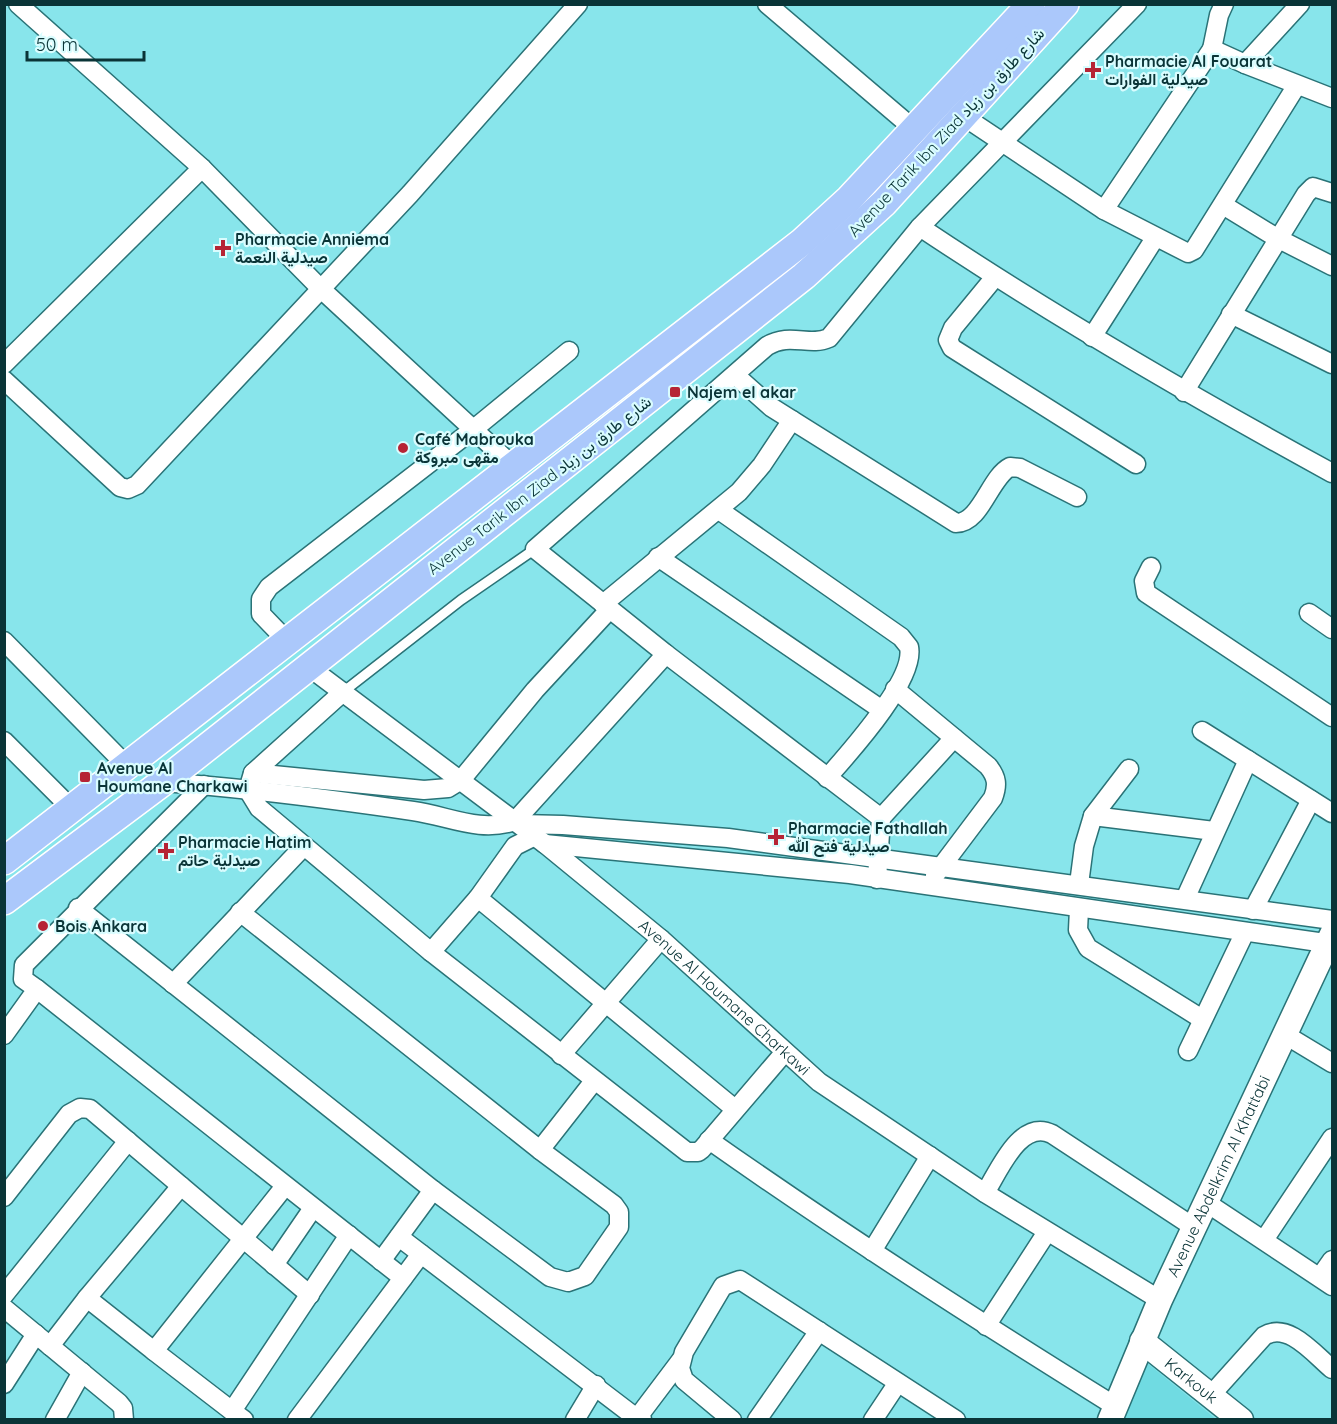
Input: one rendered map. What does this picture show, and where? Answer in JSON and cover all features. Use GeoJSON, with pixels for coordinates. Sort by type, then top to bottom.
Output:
{"type":"FeatureCollection","features":[{"type":"Feature","properties":{"kind":"main road","name":"Avenue Tarik Ibn Ziad شارع طارق بن زياد"},"geometry":{"type":"LineString","coordinates":[[4,861],[802,242],[849,199],[1031,4]]}},
{"type":"Feature","properties":{"kind":"main road","name":"Avenue Tarik Ibn Ziad شارع طارق بن زياد"},"geometry":{"type":"LineString","coordinates":[[4,901],[163,782],[804,276],[884,203],[1065,4]]}},
{"type":"Feature","properties":{"kind":"main road"},"geometry":{"type":"LineString","coordinates":[[288,641],[318,641],[309,666],[279,668],[288,641]]}},
{"type":"Feature","properties":{"kind":"main road","name":"Avenue Abdelkrim Al Khattabi"},"geometry":{"type":"LineString","coordinates":[[1112,1413],[1160,1300],[1284,1034],[1331,941]]}},
{"type":"Feature","properties":{"kind":"main road","name":"Karkouk"},"geometry":{"type":"LineString","coordinates":[[1142,1341],[1241,1419]]}},
{"type":"Feature","properties":{"kind":"street"},"geometry":{"type":"LineString","coordinates":[[18,4],[202,168],[320,288],[475,428],[513,466]]}},
{"type":"Feature","properties":{"kind":"street"},"geometry":{"type":"LineString","coordinates":[[4,380],[120,487],[128,489],[137,485],[410,194],[578,4]]}},
{"type":"Feature","properties":{"kind":"street"},"geometry":{"type":"LineString","coordinates":[[767,4],[915,130]]}},
{"type":"Feature","properties":{"kind":"street"},"geometry":{"type":"LineString","coordinates":[[881,819],[666,654],[535,549],[774,341],[787,338],[816,340],[829,338],[920,227],[1137,4]]}},
{"type":"Feature","properties":{"kind":"street"},"geometry":{"type":"LineString","coordinates":[[1104,210],[1212,49],[1219,15],[1224,4]]}},
{"type":"Feature","properties":{"kind":"street"},"geometry":{"type":"LineString","coordinates":[[1245,64],[1300,4]]}},
{"type":"Feature","properties":{"kind":"street"},"geometry":{"type":"LineString","coordinates":[[1212,49],[1332,98]]}},
{"type":"Feature","properties":{"kind":"street"},"geometry":{"type":"LineString","coordinates":[[963,116],[1104,210],[1184,253],[1191,252],[1223,205],[1297,85]]}},
{"type":"Feature","properties":{"kind":"street"},"geometry":{"type":"LineString","coordinates":[[4,364],[202,168]]}},
{"type":"Feature","properties":{"kind":"street"},"geometry":{"type":"LineString","coordinates":[[1184,392],[1277,238],[1310,189],[1319,188],[1332,193]]}},
{"type":"Feature","properties":{"kind":"street"},"geometry":{"type":"LineString","coordinates":[[1223,205],[1277,238],[1332,266]]}},
{"type":"Feature","properties":{"kind":"street"},"geometry":{"type":"LineString","coordinates":[[920,227],[995,278],[1184,392],[1332,473]]}},
{"type":"Feature","properties":{"kind":"street"},"geometry":{"type":"LineString","coordinates":[[1092,337],[1155,238]]}},
{"type":"Feature","properties":{"kind":"street"},"geometry":{"type":"LineString","coordinates":[[995,278],[953,328],[948,337],[952,348],[1136,464]]}},
{"type":"Feature","properties":{"kind":"street"},"geometry":{"type":"LineString","coordinates":[[1231,314],[1332,364]]}},
{"type":"Feature","properties":{"kind":"street"},"geometry":{"type":"LineString","coordinates":[[288,641],[261,614],[260,607],[264,592],[475,428],[569,351]]}},
{"type":"Feature","properties":{"kind":"street"},"geometry":{"type":"LineString","coordinates":[[735,375],[755,394],[792,420],[956,524],[972,516],[1002,472],[1010,467],[1020,468],[1077,497]]}},
{"type":"Feature","properties":{"kind":"street"},"geometry":{"type":"LineString","coordinates":[[163,782],[204,785],[250,781],[424,790],[448,788],[461,780],[606,607],[658,557],[739,492],[762,465],[792,420]]}},
{"type":"Feature","properties":{"kind":"street"},"geometry":{"type":"LineString","coordinates":[[719,510],[905,641],[911,654],[895,689],[870,731],[826,778]]}},
{"type":"Feature","properties":{"kind":"street"},"geometry":{"type":"LineString","coordinates":[[658,557],[882,710]]}},
{"type":"Feature","properties":{"kind":"street"},"geometry":{"type":"LineString","coordinates":[[1151,567],[1144,585],[1150,597],[1332,717]]}},
{"type":"Feature","properties":{"kind":"street"},"geometry":{"type":"LineString","coordinates":[[1309,613],[1332,629]]}},
{"type":"Feature","properties":{"kind":"street"},"geometry":{"type":"LineString","coordinates":[[4,640],[127,766]]}},
{"type":"Feature","properties":{"kind":"street"},"geometry":{"type":"LineString","coordinates":[[431,952],[478,898],[515,846],[666,654]]}},
{"type":"Feature","properties":{"kind":"street","name":"Avenue Al Houmane Charkawi"},"geometry":{"type":"LineString","coordinates":[[309,666],[529,831],[661,939],[784,1053],[819,1082],[985,1193],[1160,1300]]}},
{"type":"Feature","properties":{"kind":"street"},"geometry":{"type":"LineString","coordinates":[[895,689],[988,766],[997,784],[993,798],[927,886]]}},
{"type":"Feature","properties":{"kind":"street"},"geometry":{"type":"LineString","coordinates":[[250,781],[343,692]]}},
{"type":"Feature","properties":{"kind":"street"},"geometry":{"type":"LineString","coordinates":[[1202,731],[1332,813]]}},
{"type":"Feature","properties":{"kind":"street"},"geometry":{"type":"LineString","coordinates":[[877,879],[881,819],[954,738]]}},
{"type":"Feature","properties":{"kind":"street"},"geometry":{"type":"LineString","coordinates":[[4,741],[72,809]]}},
{"type":"Feature","properties":{"kind":"street"},"geometry":{"type":"LineString","coordinates":[[1185,899],[1248,760]]}},
{"type":"Feature","properties":{"kind":"street"},"geometry":{"type":"LineString","coordinates":[[1078,884],[1084,846],[1093,816],[1129,770]]}},
{"type":"Feature","properties":{"kind":"street"},"geometry":{"type":"LineString","coordinates":[[250,781],[416,811],[479,827],[500,826],[1078,909],[1245,932],[1331,941]]}},
{"type":"Feature","properties":{"kind":"street"},"geometry":{"type":"LineString","coordinates":[[250,781],[260,808],[304,846],[431,952],[682,1149],[698,1152],[784,1053]]}},
{"type":"Feature","properties":{"kind":"street"},"geometry":{"type":"LineString","coordinates":[[204,785],[78,908],[24,965],[23,979],[403,1278]]}},
{"type":"Feature","properties":{"kind":"street"},"geometry":{"type":"LineString","coordinates":[[1253,910],[1311,800]]}},
{"type":"Feature","properties":{"kind":"street"},"geometry":{"type":"LineString","coordinates":[[1093,816],[1214,831]]}},
{"type":"Feature","properties":{"kind":"street"},"geometry":{"type":"LineString","coordinates":[[529,831],[563,825],[728,838],[1332,920]]}},
{"type":"Feature","properties":{"kind":"street"},"geometry":{"type":"LineString","coordinates":[[173,984],[304,846]]}},
{"type":"Feature","properties":{"kind":"street"},"geometry":{"type":"LineString","coordinates":[[478,898],[735,1109]]}},
{"type":"Feature","properties":{"kind":"street"},"geometry":{"type":"LineString","coordinates":[[78,908],[433,1190],[550,1277],[560,1281],[577,1281],[585,1276],[615,1236],[619,1227],[619,1212],[614,1205],[540,1150],[240,912]]}},
{"type":"Feature","properties":{"kind":"street"},"geometry":{"type":"LineString","coordinates":[[1078,909],[1078,930],[1088,948],[1202,1018]]}},
{"type":"Feature","properties":{"kind":"street"},"geometry":{"type":"LineString","coordinates":[[1188,1051],[1245,932]]}},
{"type":"Feature","properties":{"kind":"street"},"geometry":{"type":"LineString","coordinates":[[561,1055],[604,1002],[661,939]]}},
{"type":"Feature","properties":{"kind":"street"},"geometry":{"type":"LineString","coordinates":[[4,1035],[37,989]]}},
{"type":"Feature","properties":{"kind":"street"},"geometry":{"type":"LineString","coordinates":[[1284,1034],[1332,1063]]}},
{"type":"Feature","properties":{"kind":"street"},"geometry":{"type":"LineString","coordinates":[[540,1150],[594,1081]]}},
{"type":"Feature","properties":{"kind":"street"},"geometry":{"type":"LineString","coordinates":[[4,1197],[75,1109],[90,1109],[310,1295]]}},
{"type":"Feature","properties":{"kind":"street"},"geometry":{"type":"LineString","coordinates":[[985,1193],[1021,1138],[1030,1131],[1040,1130],[1052,1134],[1195,1228]]}},
{"type":"Feature","properties":{"kind":"street"},"geometry":{"type":"LineString","coordinates":[[1264,1240],[1332,1138]]}},
{"type":"Feature","properties":{"kind":"street"},"geometry":{"type":"LineString","coordinates":[[709,1140],[1112,1413]]}},
{"type":"Feature","properties":{"kind":"street"},"geometry":{"type":"LineString","coordinates":[[4,1295],[128,1141]]}},
{"type":"Feature","properties":{"kind":"street"},"geometry":{"type":"LineString","coordinates":[[872,1251],[930,1156]]}},
{"type":"Feature","properties":{"kind":"street"},"geometry":{"type":"LineString","coordinates":[[4,1384],[43,1340],[87,1298],[181,1186]]}},
{"type":"Feature","properties":{"kind":"street"},"geometry":{"type":"LineString","coordinates":[[154,1351],[285,1186]]}},
{"type":"Feature","properties":{"kind":"street"},"geometry":{"type":"LineString","coordinates":[[381,1261],[433,1190]]}},
{"type":"Feature","properties":{"kind":"street"},"geometry":{"type":"LineString","coordinates":[[1207,1203],[1326,1282],[1332,1260]]}},
{"type":"Feature","properties":{"kind":"street"},"geometry":{"type":"LineString","coordinates":[[274,1264],[313,1208]]}},
{"type":"Feature","properties":{"kind":"street"},"geometry":{"type":"LineString","coordinates":[[986,1326],[1047,1232]]}},
{"type":"Feature","properties":{"kind":"street"},"geometry":{"type":"LineString","coordinates":[[87,1298],[238,1415],[349,1235]]}},
{"type":"Feature","properties":{"kind":"street"},"geometry":{"type":"LineString","coordinates":[[399,1237],[640,1419],[641,1413],[681,1360],[723,1286],[734,1280],[746,1282],[897,1383],[956,1419]]}},
{"type":"Feature","properties":{"kind":"street"},"geometry":{"type":"LineString","coordinates":[[297,1419],[421,1254]]}},
{"type":"Feature","properties":{"kind":"street"},"geometry":{"type":"LineString","coordinates":[[4,1308],[119,1403],[123,1408],[124,1419]]}},
{"type":"Feature","properties":{"kind":"street"},"geometry":{"type":"LineString","coordinates":[[757,1419],[819,1331]]}},
{"type":"Feature","properties":{"kind":"street"},"geometry":{"type":"LineString","coordinates":[[1211,1395],[1264,1336],[1274,1331],[1290,1335],[1332,1369]]}},
{"type":"Feature","properties":{"kind":"street"},"geometry":{"type":"LineString","coordinates":[[681,1360],[680,1368],[684,1380],[732,1419]]}},
{"type":"Feature","properties":{"kind":"street"},"geometry":{"type":"LineString","coordinates":[[55,1419],[82,1372]]}},
{"type":"Feature","properties":{"kind":"street"},"geometry":{"type":"LineString","coordinates":[[873,1419],[897,1383]]}},
{"type":"Feature","properties":{"kind":"street"},"geometry":{"type":"LineString","coordinates":[[575,1419],[596,1385]]}},
{"type":"Feature","properties":{"kind":"lane"},"geometry":{"type":"LineString","coordinates":[[343,692],[461,600],[535,549]]}},
{"type":"Feature","properties":{"kind":"shaded area"},"geometry":{"type":"Polygon","coordinates":[[[1147,1363],[1216,1419],[1123,1420],[1147,1363]]]}},
{"type":"Feature","properties":{"kind":"place","name":"Pharmacie Al Fouarat صيدلية الفوارات"},"geometry":{"type":"Point","coordinates":[1093,70]}},
{"type":"Feature","properties":{"kind":"place","name":"Pharmacie Anniema صيدلية النعمة"},"geometry":{"type":"Point","coordinates":[223,248]}},
{"type":"Feature","properties":{"kind":"place","name":"Najem el akar"},"geometry":{"type":"Point","coordinates":[675,392]}},
{"type":"Feature","properties":{"kind":"place","name":"Café Mabrouka مقهى مبروكة"},"geometry":{"type":"Point","coordinates":[403,448]}},
{"type":"Feature","properties":{"kind":"place","name":"Avenue Al Houmane Charkawi"},"geometry":{"type":"Point","coordinates":[85,777]}},
{"type":"Feature","properties":{"kind":"place","name":"Pharmacie Fathallah صيدلية فتح الله"},"geometry":{"type":"Point","coordinates":[776,837]}},
{"type":"Feature","properties":{"kind":"place","name":"Pharmacie Hatim صيدلية حاتم"},"geometry":{"type":"Point","coordinates":[166,851]}},
{"type":"Feature","properties":{"kind":"place","name":"Bois Ankara"},"geometry":{"type":"Point","coordinates":[43,926]}}]}
